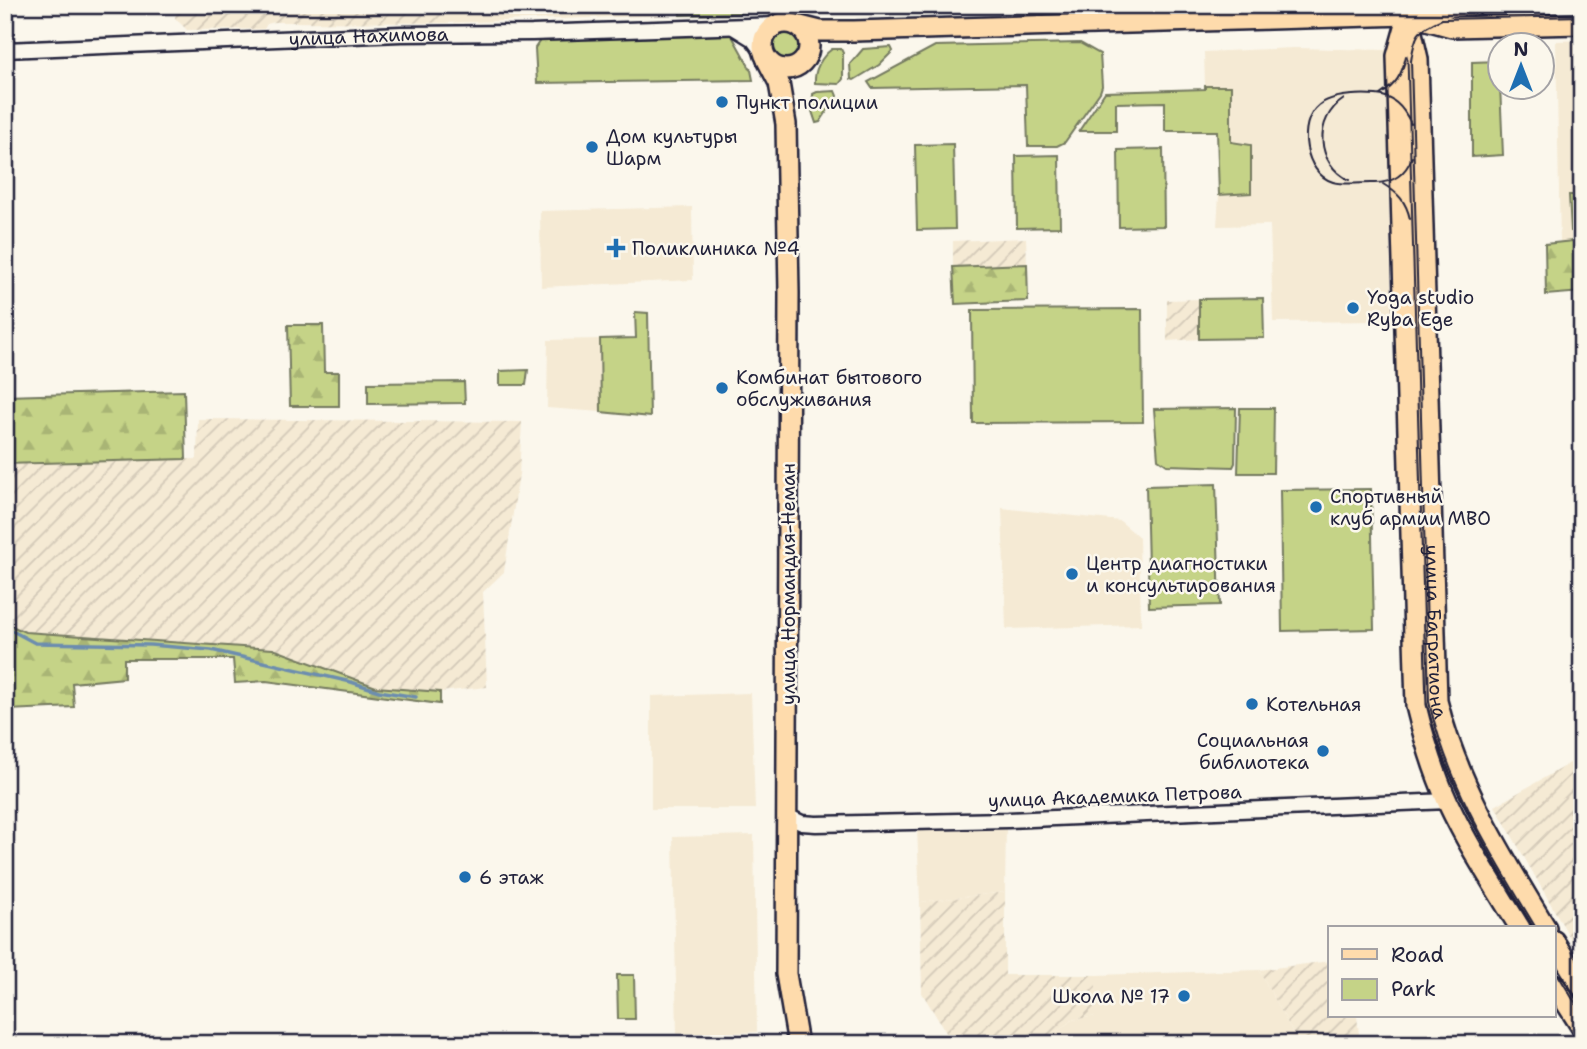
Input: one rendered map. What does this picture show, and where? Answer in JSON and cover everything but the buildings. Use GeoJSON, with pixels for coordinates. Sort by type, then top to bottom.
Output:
{"type":"FeatureCollection","features":[{"type":"Feature","properties":{"kind":"main road"},"geometry":{"type":"LineString","coordinates":[[786,124],[779,83],[765,57],[763,42],[766,34],[776,25],[786,23],[820,31],[853,31],[1408,10],[1476,5]]}},
{"type":"Feature","properties":{"kind":"main road"},"geometry":{"type":"LineString","coordinates":[[1408,10],[1452,27]]}},
{"type":"Feature","properties":{"kind":"main road","name":"улица Багратиона"},"geometry":{"type":"LineString","coordinates":[[1408,10],[1418,59],[1437,701],[1446,737],[1478,812],[1545,926]]}},
{"type":"Feature","properties":{"kind":"main road","name":"улица Багратиона"},"geometry":{"type":"LineString","coordinates":[[1408,10],[1397,56],[1416,706],[1425,743],[1448,802],[1519,926]]}},
{"type":"Feature","properties":{"kind":"main road"},"geometry":{"type":"LineString","coordinates":[[1418,59],[1424,39],[1436,31],[1452,27],[1582,24]]}},
{"type":"Feature","properties":{"kind":"main road"},"geometry":{"type":"LineString","coordinates":[[765,57],[773,66],[782,69],[791,69],[805,59],[809,42],[806,34],[796,25]]}},
{"type":"Feature","properties":{"kind":"main road"},"geometry":{"type":"LineString","coordinates":[[786,124],[792,84],[805,59],[820,40],[833,34],[853,31]]}},
{"type":"Feature","properties":{"kind":"main road","name":"улица Нормандия-Неман"},"geometry":{"type":"LineString","coordinates":[[786,124],[789,293],[786,974],[798,1044]]}},
{"type":"Feature","properties":{"kind":"main road"},"geometry":{"type":"LineString","coordinates":[[1410,482],[1430,481]]}},
{"type":"Feature","properties":{"kind":"main road"},"geometry":{"type":"LineString","coordinates":[[1556,945],[1582,988]]}},
{"type":"Feature","properties":{"kind":"main road"},"geometry":{"type":"LineString","coordinates":[[1556,987],[1582,1028]]}},
{"type":"Feature","properties":{"kind":"street","name":"улица Нахимова"},"geometry":{"type":"LineString","coordinates":[[5,50],[401,34],[532,33],[776,25]]}},
{"type":"Feature","properties":{"kind":"street"},"geometry":{"type":"LineString","coordinates":[[734,27],[753,39],[765,57]]}},
{"type":"Feature","properties":{"kind":"street","name":"улица Академика Петрова"},"geometry":{"type":"LineString","coordinates":[[786,816],[802,823],[816,824],[1008,820],[1448,802]]}},
{"type":"Feature","properties":{"kind":"shaded area"},"geometry":{"type":"Polygon","coordinates":[[[177,5],[444,5],[444,23],[275,22],[267,24],[264,29],[187,30],[175,18],[177,5]]]}},
{"type":"Feature","properties":{"kind":"shaded area"},"geometry":{"type":"Polygon","coordinates":[[[444,5],[671,5],[671,15],[444,23],[444,5]]]}},
{"type":"Feature","properties":{"kind":"shaded area"},"geometry":{"type":"Polygon","coordinates":[[[1582,40],[1582,240],[1560,243],[1556,41],[1582,40]]]}},
{"type":"Feature","properties":{"kind":"shaded area"},"geometry":{"type":"Polygon","coordinates":[[[1293,48],[1386,50],[1392,310],[1388,321],[1273,322],[1270,225],[1217,226],[1219,195],[1251,193],[1251,146],[1231,143],[1231,87],[1205,86],[1204,52],[1293,48]]]}},
{"type":"Feature","properties":{"kind":"shaded area"},"geometry":{"type":"Polygon","coordinates":[[[692,207],[693,280],[541,287],[540,211],[692,207]]]}},
{"type":"Feature","properties":{"kind":"shaded area"},"geometry":{"type":"Polygon","coordinates":[[[1026,238],[1027,264],[953,267],[953,241],[1026,238]]]}},
{"type":"Feature","properties":{"kind":"shaded area"},"geometry":{"type":"Polygon","coordinates":[[[1199,299],[1199,339],[1167,341],[1167,300],[1199,299]]]}},
{"type":"Feature","properties":{"kind":"shaded area"},"geometry":{"type":"Polygon","coordinates":[[[600,339],[601,412],[547,408],[548,340],[600,339]]]}},
{"type":"Feature","properties":{"kind":"shaded area"},"geometry":{"type":"Polygon","coordinates":[[[198,419],[522,422],[519,474],[504,572],[483,592],[487,687],[440,692],[376,687],[273,649],[25,632],[5,623],[5,464],[197,459],[198,419]]]}},
{"type":"Feature","properties":{"kind":"shaded area","name":"Центр диагностики и консультирования"},"geometry":{"type":"Polygon","coordinates":[[[1002,508],[1120,521],[1139,537],[1141,625],[1006,629],[1002,508]]]}},
{"type":"Feature","properties":{"kind":"shaded area"},"geometry":{"type":"Polygon","coordinates":[[[751,693],[755,809],[651,809],[651,696],[751,693]]]}},
{"type":"Feature","properties":{"kind":"shaded area"},"geometry":{"type":"Polygon","coordinates":[[[1582,756],[1582,959],[1495,806],[1582,756]]]}},
{"type":"Feature","properties":{"kind":"shaded area"},"geometry":{"type":"Polygon","coordinates":[[[1006,825],[1005,892],[920,902],[917,828],[1006,825]]]}},
{"type":"Feature","properties":{"kind":"shaded area"},"geometry":{"type":"Polygon","coordinates":[[[754,835],[757,1032],[677,1034],[673,837],[754,835]]]}},
{"type":"Feature","properties":{"kind":"shaded area"},"geometry":{"type":"Polygon","coordinates":[[[1005,892],[1005,975],[1096,975],[1096,1016],[1072,1020],[1041,1044],[953,1044],[922,993],[920,902],[1005,892]]]}},
{"type":"Feature","properties":{"kind":"shaded area"},"geometry":{"type":"Polygon","coordinates":[[[1328,961],[1328,1018],[1357,1018],[1360,1044],[1299,1044],[1259,970],[1328,961]]]}},
{"type":"Feature","properties":{"kind":"shaded area","name":"Школа № 17"},"geometry":{"type":"Polygon","coordinates":[[[1259,970],[1299,1044],[1041,1044],[1072,1020],[1095,1016],[1096,975],[1259,970]]]}},
{"type":"Feature","properties":{"kind":"green space"},"geometry":{"type":"Polygon","coordinates":[[[679,5],[748,5],[749,13],[680,15],[679,5]]]}},
{"type":"Feature","properties":{"kind":"green space"},"geometry":{"type":"Polygon","coordinates":[[[790,5],[952,5],[952,11],[852,12],[790,5]]]}},
{"type":"Feature","properties":{"kind":"green space"},"geometry":{"type":"Polygon","coordinates":[[[786,31],[797,35],[801,46],[797,57],[786,61],[775,57],[771,46],[775,35],[786,31]]]}},
{"type":"Feature","properties":{"kind":"green space"},"geometry":{"type":"Polygon","coordinates":[[[731,34],[751,70],[753,80],[537,83],[535,48],[541,39],[731,34]]]}},
{"type":"Feature","properties":{"kind":"green space"},"geometry":{"type":"Polygon","coordinates":[[[1080,43],[1100,54],[1102,86],[1065,142],[1057,146],[1028,146],[1026,85],[872,88],[868,82],[935,46],[1080,43]]]}},
{"type":"Feature","properties":{"kind":"green space"},"geometry":{"type":"Polygon","coordinates":[[[891,47],[893,51],[879,65],[854,80],[851,79],[850,64],[863,49],[891,47]]]}},
{"type":"Feature","properties":{"kind":"green space"},"geometry":{"type":"Polygon","coordinates":[[[832,49],[841,49],[843,53],[843,79],[839,84],[815,83],[819,64],[832,49]]]}},
{"type":"Feature","properties":{"kind":"green space"},"geometry":{"type":"Polygon","coordinates":[[[1486,61],[1486,102],[1501,102],[1503,155],[1472,157],[1472,62],[1486,61]]]}},
{"type":"Feature","properties":{"kind":"green space"},"geometry":{"type":"Polygon","coordinates":[[[1205,86],[1231,86],[1231,142],[1251,145],[1251,193],[1219,195],[1217,131],[1165,131],[1165,102],[1116,103],[1116,131],[1079,131],[1105,92],[1205,89],[1205,86]]]}},
{"type":"Feature","properties":{"kind":"green space"},"geometry":{"type":"Polygon","coordinates":[[[835,91],[837,96],[820,122],[816,123],[812,111],[813,94],[835,91]]]}},
{"type":"Feature","properties":{"kind":"green space"},"geometry":{"type":"Polygon","coordinates":[[[953,144],[955,229],[917,230],[915,145],[953,144]]]}},
{"type":"Feature","properties":{"kind":"green space"},"geometry":{"type":"Polygon","coordinates":[[[1163,149],[1164,226],[1119,227],[1118,150],[1163,149]]]}},
{"type":"Feature","properties":{"kind":"green space"},"geometry":{"type":"Polygon","coordinates":[[[1059,155],[1060,227],[1017,228],[1016,156],[1059,155]]]}},
{"type":"Feature","properties":{"kind":"green space"},"geometry":{"type":"Polygon","coordinates":[[[1569,195],[1582,195],[1582,231],[1571,231],[1569,195]]]}},
{"type":"Feature","properties":{"kind":"green space"},"geometry":{"type":"Polygon","coordinates":[[[1582,240],[1582,292],[1546,295],[1545,244],[1582,240]]]}},
{"type":"Feature","properties":{"kind":"green space"},"geometry":{"type":"Polygon","coordinates":[[[1027,264],[1028,301],[955,304],[953,267],[1027,264]]]}},
{"type":"Feature","properties":{"kind":"green space"},"geometry":{"type":"Polygon","coordinates":[[[1263,298],[1264,338],[1199,339],[1199,299],[1263,298]]]}},
{"type":"Feature","properties":{"kind":"green space"},"geometry":{"type":"Polygon","coordinates":[[[1142,309],[1143,422],[973,423],[972,310],[1142,309]]]}},
{"type":"Feature","properties":{"kind":"green space"},"geometry":{"type":"Polygon","coordinates":[[[635,312],[648,313],[650,417],[601,412],[600,339],[636,338],[635,312]]]}},
{"type":"Feature","properties":{"kind":"green space"},"geometry":{"type":"Polygon","coordinates":[[[288,325],[323,325],[324,372],[339,372],[339,406],[290,406],[288,325]]]}},
{"type":"Feature","properties":{"kind":"green space"},"geometry":{"type":"Polygon","coordinates":[[[528,370],[526,385],[500,385],[500,371],[528,370]]]}},
{"type":"Feature","properties":{"kind":"green space"},"geometry":{"type":"Polygon","coordinates":[[[464,382],[465,403],[368,404],[368,383],[464,382]]]}},
{"type":"Feature","properties":{"kind":"green space"},"geometry":{"type":"Polygon","coordinates":[[[184,391],[186,459],[5,464],[5,396],[184,391]]]}},
{"type":"Feature","properties":{"kind":"green space"},"geometry":{"type":"Polygon","coordinates":[[[1236,408],[1233,467],[1167,465],[1158,459],[1154,409],[1236,408]]]}},
{"type":"Feature","properties":{"kind":"green space"},"geometry":{"type":"Polygon","coordinates":[[[1240,408],[1274,408],[1273,473],[1238,473],[1240,408]]]}},
{"type":"Feature","properties":{"kind":"green space"},"geometry":{"type":"Polygon","coordinates":[[[1216,484],[1220,605],[1149,607],[1146,486],[1216,484]]]}},
{"type":"Feature","properties":{"kind":"green space"},"geometry":{"type":"Polygon","coordinates":[[[1371,489],[1374,629],[1282,631],[1280,490],[1371,489]]]}},
{"type":"Feature","properties":{"kind":"green space"},"geometry":{"type":"Polygon","coordinates":[[[5,623],[25,632],[273,649],[376,687],[440,692],[440,704],[266,681],[235,683],[233,659],[124,659],[124,678],[72,683],[74,707],[8,710],[5,623]]]}},
{"type":"Feature","properties":{"kind":"green space"},"geometry":{"type":"Polygon","coordinates":[[[617,975],[634,975],[635,1019],[618,1019],[617,975]]]}},
{"type":"Feature","properties":{"kind":"waterway"},"geometry":{"type":"LineString","coordinates":[[5,627],[35,643],[150,645],[211,650],[351,682],[379,691],[416,697]]}},
{"type":"Feature","properties":{"kind":"tram line"},"geometry":{"type":"LineString","coordinates":[[1535,926],[1460,792],[1429,702],[1411,61],[1419,34],[1427,26],[1442,19],[1582,16]]}},
{"type":"Feature","properties":{"kind":"tram line"},"geometry":{"type":"LineString","coordinates":[[1380,95],[1398,79],[1406,56]]}},
{"type":"Feature","properties":{"kind":"tram line"},"geometry":{"type":"LineString","coordinates":[[1411,124],[1402,109],[1388,98],[1376,95],[1347,96],[1319,105],[1312,113],[1306,135],[1310,159],[1316,169],[1323,177],[1337,183],[1378,183],[1396,178],[1412,157]]}},
{"type":"Feature","properties":{"kind":"tram line"},"geometry":{"type":"LineString","coordinates":[[1344,99],[1327,118],[1322,141],[1330,163],[1338,173],[1349,180]]}},
{"type":"Feature","properties":{"kind":"tram line"},"geometry":{"type":"LineString","coordinates":[[1383,184],[1401,198],[1410,219]]}},
{"type":"Feature","properties":{"kind":"tram line"},"geometry":{"type":"LineString","coordinates":[[1556,971],[1582,1014]]}},
{"type":"Feature","properties":{"kind":"place","name":"Пункт полиции"},"geometry":{"type":"Point","coordinates":[722,102]}},
{"type":"Feature","properties":{"kind":"place","name":"Дом культуры Шарм"},"geometry":{"type":"Point","coordinates":[592,147]}},
{"type":"Feature","properties":{"kind":"place","name":"Поликлиника №4"},"geometry":{"type":"Point","coordinates":[616,248]}},
{"type":"Feature","properties":{"kind":"place","name":"Yoga studio Ryba Ege"},"geometry":{"type":"Point","coordinates":[1353,308]}},
{"type":"Feature","properties":{"kind":"place","name":"Комбинат бытового обслуживания"},"geometry":{"type":"Point","coordinates":[722,388]}},
{"type":"Feature","properties":{"kind":"place","name":"Спортивный клуб армии МВО"},"geometry":{"type":"Point","coordinates":[1316,507]}},
{"type":"Feature","properties":{"kind":"place","name":"Центр диагностики и консультирования"},"geometry":{"type":"Point","coordinates":[1072,574]}},
{"type":"Feature","properties":{"kind":"place","name":"Котельная"},"geometry":{"type":"Point","coordinates":[1252,704]}},
{"type":"Feature","properties":{"kind":"place","name":"Социальная библиотека"},"geometry":{"type":"Point","coordinates":[1323,751]}},
{"type":"Feature","properties":{"kind":"place","name":"6 этаж"},"geometry":{"type":"Point","coordinates":[465,877]}},
{"type":"Feature","properties":{"kind":"place","name":"Школа № 17"},"geometry":{"type":"Point","coordinates":[1184,996]}}]}
